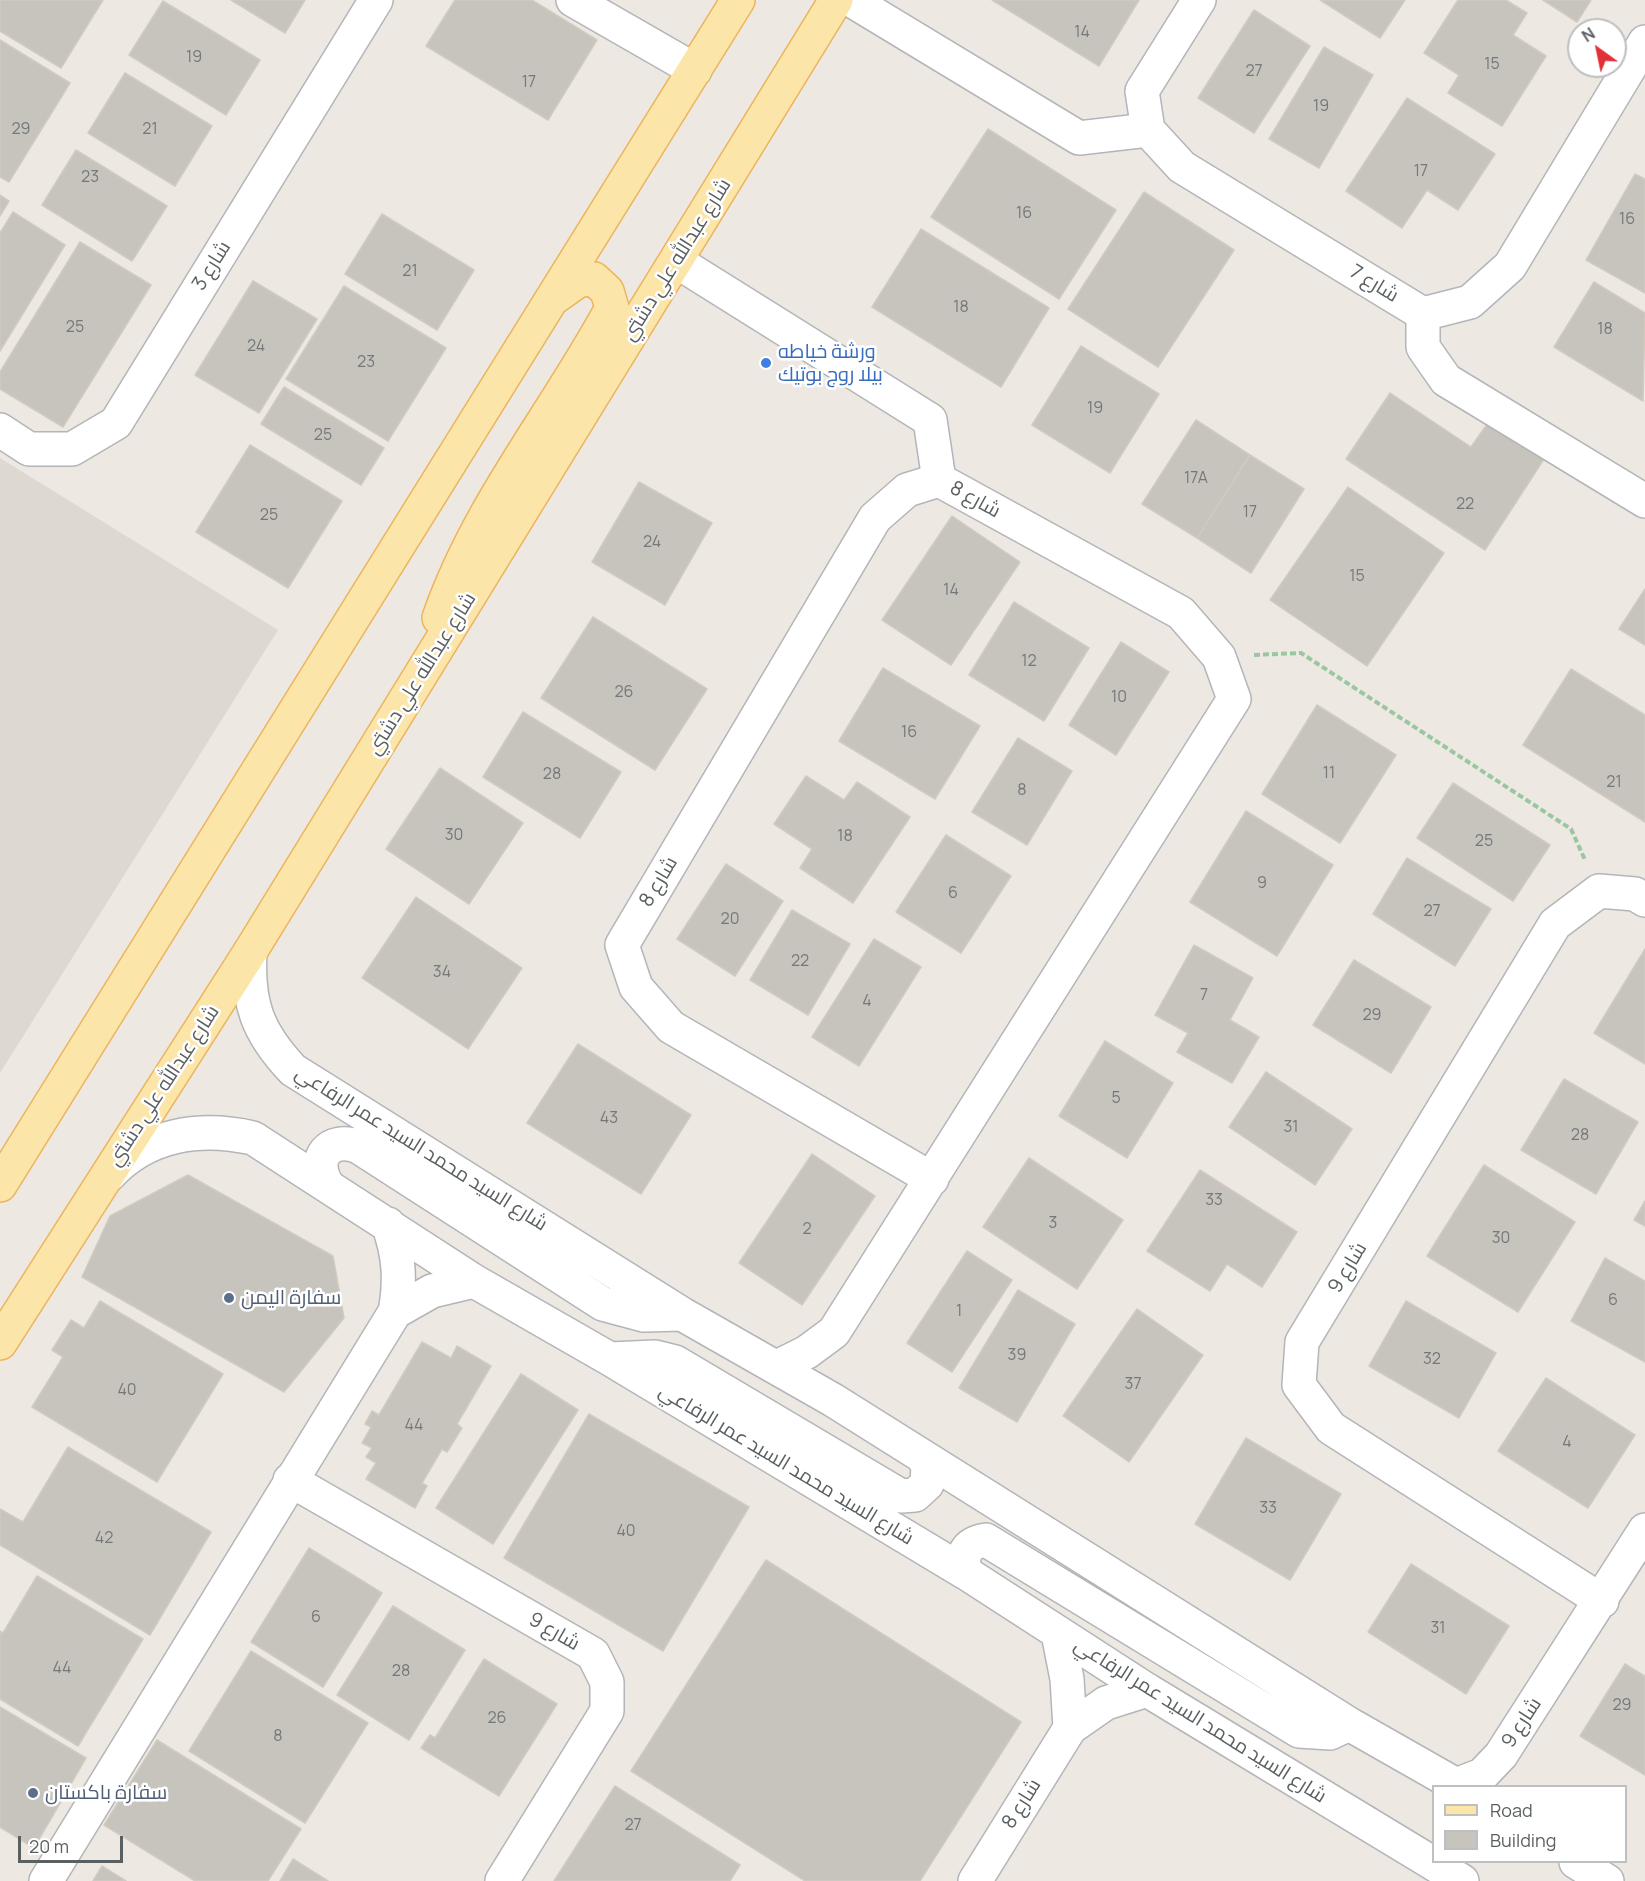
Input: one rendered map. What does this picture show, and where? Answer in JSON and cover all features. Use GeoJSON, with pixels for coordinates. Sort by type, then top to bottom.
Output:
{"type":"FeatureCollection","features":[{"type":"Feature","properties":{"kind":"main road"},"geometry":{"type":"LineString","coordinates":[[0,1185],[738,0]]}},
{"type":"Feature","properties":{"kind":"main road","name":"شارع عبدالله علي دشتي"},"geometry":{"type":"LineString","coordinates":[[0,1343],[250,952],[836,0]]}},
{"type":"Feature","properties":{"kind":"main road"},"geometry":{"type":"LineString","coordinates":[[417,682],[450,586],[478,527],[612,308],[607,291],[594,279],[579,280],[555,297]]}},
{"type":"Feature","properties":{"kind":"street","name":"شارع 3"},"geometry":{"type":"LineString","coordinates":[[0,430],[28,449],[72,449],[116,423],[376,0]]}},
{"type":"Feature","properties":{"kind":"street"},"geometry":{"type":"LineString","coordinates":[[573,0],[695,69]]}},
{"type":"Feature","properties":{"kind":"street"},"geometry":{"type":"LineString","coordinates":[[851,0],[1079,138],[1148,130],[1142,91],[1199,0]]}},
{"type":"Feature","properties":{"kind":"street"},"geometry":{"type":"LineString","coordinates":[[1645,42],[1510,267],[1470,302],[1423,314],[1424,347],[1446,380],[1645,501]]}},
{"type":"Feature","properties":{"kind":"street","name":"شارع 7"},"geometry":{"type":"LineString","coordinates":[[1148,130],[1182,167],[1423,314]]}},
{"type":"Feature","properties":{"kind":"street"},"geometry":{"type":"LineString","coordinates":[[676,261],[930,420],[939,480]]}},
{"type":"Feature","properties":{"kind":"street","name":"شارع 8"},"geometry":{"type":"LineString","coordinates":[[777,1367],[807,1352],[834,1332],[932,1179],[1234,699],[1219,657],[1181,613],[939,480],[907,490],[875,518],[622,945],[636,987],[671,1027],[932,1179]]}},
{"type":"Feature","properties":{"kind":"street"},"geometry":{"type":"LineString","coordinates":[[1599,891],[1635,894],[1645,900]]}},
{"type":"Feature","properties":{"kind":"street","name":"شارع 9"},"geometry":{"type":"LineString","coordinates":[[1599,891],[1555,924],[1530,965],[1302,1342],[1299,1385],[1331,1428],[1602,1601]]}},
{"type":"Feature","properties":{"kind":"street","name":"شارع السيد محمد السيد عمر الرفاعي"},"geometry":{"type":"LineString","coordinates":[[250,952],[249,978],[252,1004],[260,1027],[274,1050],[293,1070],[682,1314],[833,1400],[1349,1724],[1455,1785]]}},
{"type":"Feature","properties":{"kind":"street","name":"شارع السيد محمد السيد عمر الرفاعي"},"geometry":{"type":"LineString","coordinates":[[101,1183],[117,1166],[158,1141],[204,1132],[228,1132],[253,1138],[474,1281],[610,1359],[966,1573],[1147,1690],[1432,1863]]}},
{"type":"Feature","properties":{"kind":"street"},"geometry":{"type":"LineString","coordinates":[[328,1186],[321,1169],[325,1152],[335,1144],[347,1142],[603,1304],[644,1315],[682,1314]]}},
{"type":"Feature","properties":{"kind":"street"},"geometry":{"type":"LineString","coordinates":[[46,1881],[395,1312],[399,1290],[399,1268],[388,1224]]}},
{"type":"Feature","properties":{"kind":"street"},"geometry":{"type":"LineString","coordinates":[[395,1312],[432,1291],[474,1281]]}},
{"type":"Feature","properties":{"kind":"street","name":"شارع 8"},"geometry":{"type":"LineString","coordinates":[[833,1400],[828,1366],[834,1332]]}},
{"type":"Feature","properties":{"kind":"street"},"geometry":{"type":"LineString","coordinates":[[610,1359],[655,1357],[675,1362],[901,1496],[915,1495],[927,1484],[928,1466],[924,1459]]}},
{"type":"Feature","properties":{"kind":"street","name":"شارع 9"},"geometry":{"type":"LineString","coordinates":[[290,1480],[594,1654],[607,1682],[607,1711],[502,1881]]}},
{"type":"Feature","properties":{"kind":"street","name":"شارع 9"},"geometry":{"type":"LineString","coordinates":[[1459,1785],[1482,1775],[1500,1771],[1645,1530]]}},
{"type":"Feature","properties":{"kind":"street"},"geometry":{"type":"LineString","coordinates":[[966,1573],[962,1562],[965,1550],[974,1542],[986,1540],[1299,1731],[1330,1733],[1349,1724]]}},
{"type":"Feature","properties":{"kind":"street"},"geometry":{"type":"LineString","coordinates":[[1058,1633],[1067,1679],[1070,1728]]}},
{"type":"Feature","properties":{"kind":"street","name":"شارع 8"},"geometry":{"type":"LineString","coordinates":[[975,1881],[1070,1728],[1106,1703],[1147,1690]]}},
{"type":"Feature","properties":{"kind":"street","name":"شارع السيد محمد السيد عمر الرفاعي"},"geometry":{"type":"LineString","coordinates":[[1432,1863],[1462,1881]]}},
{"type":"Feature","properties":{"kind":"street"},"geometry":{"type":"LineString","coordinates":[[1578,1863],[1607,1881]]}},
{"type":"Feature","properties":{"kind":"path"},"geometry":{"type":"LineString","coordinates":[[1219,657],[1301,653],[1571,829],[1599,891]]}},
{"type":"Feature","properties":{"kind":"shaded area"},"geometry":{"type":"Polygon","coordinates":[[[0,458],[278,630],[0,1073],[0,458]]]}},
{"type":"Feature","properties":{"kind":"building"},"geometry":{"type":"Polygon","coordinates":[[[0,0],[103,0],[61,68],[0,31],[0,0]]]}},
{"type":"Feature","properties":{"kind":"building"},"geometry":{"type":"Polygon","coordinates":[[[231,0],[305,0],[285,33],[231,0]]]}},
{"type":"Feature","properties":{"kind":"building"},"geometry":{"type":"Polygon","coordinates":[[[455,0],[532,0],[597,40],[548,120],[426,46],[455,0]]]}},
{"type":"Feature","properties":{"kind":"building"},"geometry":{"type":"Polygon","coordinates":[[[992,0],[1139,0],[1099,66],[992,0]]]}},
{"type":"Feature","properties":{"kind":"building"},"geometry":{"type":"Polygon","coordinates":[[[1320,0],[1405,0],[1380,38],[1320,0]]]}},
{"type":"Feature","properties":{"kind":"building"},"geometry":{"type":"Polygon","coordinates":[[[1458,0],[1506,0],[1527,13],[1513,35],[1546,56],[1502,126],[1448,93],[1459,75],[1424,53],[1458,0]]]}},
{"type":"Feature","properties":{"kind":"building"},"geometry":{"type":"Polygon","coordinates":[[[1543,0],[1591,0],[1580,18],[1571,18],[1543,0]]]}},
{"type":"Feature","properties":{"kind":"building"},"geometry":{"type":"Polygon","coordinates":[[[163,1],[260,60],[226,115],[129,55],[163,1]]]}},
{"type":"Feature","properties":{"kind":"building"},"geometry":{"type":"Polygon","coordinates":[[[1254,10],[1310,46],[1254,133],[1198,98],[1254,10]]]}},
{"type":"Feature","properties":{"kind":"building"},"geometry":{"type":"Polygon","coordinates":[[[0,40],[70,83],[9,182],[0,177],[0,40]]]}},
{"type":"Feature","properties":{"kind":"building"},"geometry":{"type":"Polygon","coordinates":[[[1324,47],[1373,75],[1319,168],[1269,139],[1324,47]]]}},
{"type":"Feature","properties":{"kind":"building"},"geometry":{"type":"Polygon","coordinates":[[[125,73],[212,126],[175,186],[88,133],[125,73]]]}},
{"type":"Feature","properties":{"kind":"building"},"geometry":{"type":"Polygon","coordinates":[[[1407,98],[1495,154],[1458,210],[1427,190],[1402,228],[1346,191],[1407,98]]]}},
{"type":"Feature","properties":{"kind":"building"},"geometry":{"type":"Polygon","coordinates":[[[988,129],[1116,210],[1059,299],[931,217],[988,129]]]}},
{"type":"Feature","properties":{"kind":"building"},"geometry":{"type":"Polygon","coordinates":[[[76,150],[167,206],[132,261],[42,205],[76,150]]]}},
{"type":"Feature","properties":{"kind":"building"},"geometry":{"type":"Polygon","coordinates":[[[1635,174],[1645,179],[1645,293],[1586,260],[1635,174]]]}},
{"type":"Feature","properties":{"kind":"building"},"geometry":{"type":"Polygon","coordinates":[[[1144,192],[1234,250],[1158,367],[1068,309],[1144,192]]]}},
{"type":"Feature","properties":{"kind":"building"},"geometry":{"type":"Polygon","coordinates":[[[0,195],[9,201],[0,216],[0,195]]]}},
{"type":"Feature","properties":{"kind":"building"},"geometry":{"type":"Polygon","coordinates":[[[13,212],[65,245],[0,351],[0,233],[13,212]]]}},
{"type":"Feature","properties":{"kind":"building"},"geometry":{"type":"Polygon","coordinates":[[[382,214],[474,270],[437,330],[345,274],[382,214]]]}},
{"type":"Feature","properties":{"kind":"building"},"geometry":{"type":"Polygon","coordinates":[[[921,229],[1049,308],[1001,387],[872,307],[921,229]]]}},
{"type":"Feature","properties":{"kind":"building"},"geometry":{"type":"Polygon","coordinates":[[[80,242],[151,285],[63,427],[0,389],[0,372],[80,242]]]}},
{"type":"Feature","properties":{"kind":"building"},"geometry":{"type":"Polygon","coordinates":[[[253,281],[317,319],[259,413],[195,375],[253,281]]]}},
{"type":"Feature","properties":{"kind":"building"},"geometry":{"type":"Polygon","coordinates":[[[1594,282],[1645,313],[1643,401],[1554,347],[1594,282]]]}},
{"type":"Feature","properties":{"kind":"building"},"geometry":{"type":"Polygon","coordinates":[[[344,286],[446,348],[388,441],[286,379],[344,286]]]}},
{"type":"Feature","properties":{"kind":"building"},"geometry":{"type":"Polygon","coordinates":[[[1081,346],[1159,394],[1110,473],[1032,425],[1081,346]]]}},
{"type":"Feature","properties":{"kind":"building"},"geometry":{"type":"Polygon","coordinates":[[[284,387],[384,448],[361,485],[261,424],[284,387]]]}},
{"type":"Feature","properties":{"kind":"building"},"geometry":{"type":"Polygon","coordinates":[[[1390,393],[1471,447],[1490,420],[1546,456],[1485,550],[1346,459],[1390,393]]]}},
{"type":"Feature","properties":{"kind":"building"},"geometry":{"type":"Polygon","coordinates":[[[1196,420],[1250,455],[1197,538],[1142,504],[1196,420]]]}},
{"type":"Feature","properties":{"kind":"building"},"geometry":{"type":"Polygon","coordinates":[[[250,445],[342,501],[288,588],[196,532],[250,445]]]}},
{"type":"Feature","properties":{"kind":"building"},"geometry":{"type":"Polygon","coordinates":[[[1250,455],[1304,489],[1251,573],[1197,538],[1250,455]]]}},
{"type":"Feature","properties":{"kind":"building"},"geometry":{"type":"Polygon","coordinates":[[[639,482],[712,523],[665,605],[592,562],[639,482]]]}},
{"type":"Feature","properties":{"kind":"building"},"geometry":{"type":"Polygon","coordinates":[[[1348,487],[1444,553],[1367,666],[1270,600],[1348,487]]]}},
{"type":"Feature","properties":{"kind":"building"},"geometry":{"type":"Polygon","coordinates":[[[952,516],[1020,562],[951,665],[882,620],[952,516]]]}},
{"type":"Feature","properties":{"kind":"building"},"geometry":{"type":"Polygon","coordinates":[[[1645,589],[1645,645],[1619,629],[1645,589]]]}},
{"type":"Feature","properties":{"kind":"building"},"geometry":{"type":"Polygon","coordinates":[[[1014,602],[1089,648],[1044,721],[969,675],[1014,602]]]}},
{"type":"Feature","properties":{"kind":"building"},"geometry":{"type":"Polygon","coordinates":[[[593,617],[707,689],[655,770],[541,698],[593,617]]]}},
{"type":"Feature","properties":{"kind":"building"},"geometry":{"type":"Polygon","coordinates":[[[1121,642],[1169,672],[1116,755],[1069,725],[1121,642]]]}},
{"type":"Feature","properties":{"kind":"building"},"geometry":{"type":"Polygon","coordinates":[[[883,668],[980,726],[935,799],[839,741],[883,668]]]}},
{"type":"Feature","properties":{"kind":"building"},"geometry":{"type":"Polygon","coordinates":[[[1571,669],[1645,715],[1645,822],[1523,745],[1571,669]]]}},
{"type":"Feature","properties":{"kind":"building"},"geometry":{"type":"Polygon","coordinates":[[[1317,705],[1396,755],[1340,843],[1262,794],[1317,705]]]}},
{"type":"Feature","properties":{"kind":"building"},"geometry":{"type":"Polygon","coordinates":[[[523,712],[621,772],[580,838],[483,777],[523,712]]]}},
{"type":"Feature","properties":{"kind":"building"},"geometry":{"type":"Polygon","coordinates":[[[1018,738],[1072,771],[1027,845],[972,812],[1018,738]]]}},
{"type":"Feature","properties":{"kind":"building"},"geometry":{"type":"Polygon","coordinates":[[[440,768],[523,823],[469,904],[386,849],[440,768]]]}},
{"type":"Feature","properties":{"kind":"building"},"geometry":{"type":"Polygon","coordinates":[[[806,776],[844,800],[857,782],[910,817],[853,903],[800,868],[812,849],[774,824],[806,776]]]}},
{"type":"Feature","properties":{"kind":"building"},"geometry":{"type":"Polygon","coordinates":[[[1453,783],[1550,845],[1513,901],[1417,838],[1453,783]]]}},
{"type":"Feature","properties":{"kind":"building"},"geometry":{"type":"Polygon","coordinates":[[[1246,811],[1333,865],[1277,956],[1190,902],[1246,811]]]}},
{"type":"Feature","properties":{"kind":"building"},"geometry":{"type":"Polygon","coordinates":[[[946,835],[1011,876],[961,953],[896,912],[946,835]]]}},
{"type":"Feature","properties":{"kind":"building"},"geometry":{"type":"Polygon","coordinates":[[[1407,858],[1491,909],[1455,966],[1373,914],[1407,858]]]}},
{"type":"Feature","properties":{"kind":"building"},"geometry":{"type":"Polygon","coordinates":[[[726,864],[783,901],[735,976],[677,939],[726,864]]]}},
{"type":"Feature","properties":{"kind":"building"},"geometry":{"type":"Polygon","coordinates":[[[416,897],[522,968],[468,1049],[362,978],[416,897]]]}},
{"type":"Feature","properties":{"kind":"building"},"geometry":{"type":"Polygon","coordinates":[[[792,910],[850,944],[808,1015],[750,980],[792,910]]]}},
{"type":"Feature","properties":{"kind":"building"},"geometry":{"type":"Polygon","coordinates":[[[874,939],[921,967],[859,1066],[812,1037],[874,939]]]}},
{"type":"Feature","properties":{"kind":"building"},"geometry":{"type":"Polygon","coordinates":[[[1194,945],[1253,978],[1230,1020],[1259,1037],[1232,1083],[1177,1052],[1188,1033],[1155,1015],[1194,945]]]}},
{"type":"Feature","properties":{"kind":"building"},"geometry":{"type":"Polygon","coordinates":[[[1645,949],[1645,1064],[1594,1033],[1645,949]]]}},
{"type":"Feature","properties":{"kind":"building"},"geometry":{"type":"Polygon","coordinates":[[[1354,960],[1431,1007],[1391,1073],[1313,1025],[1354,960]]]}},
{"type":"Feature","properties":{"kind":"building"},"geometry":{"type":"Polygon","coordinates":[[[1105,1041],[1173,1083],[1127,1158],[1059,1116],[1105,1041]]]}},
{"type":"Feature","properties":{"kind":"building"},"geometry":{"type":"Polygon","coordinates":[[[578,1044],[691,1115],[641,1194],[527,1123],[578,1044]]]}},
{"type":"Feature","properties":{"kind":"building"},"geometry":{"type":"Polygon","coordinates":[[[1266,1072],[1352,1129],[1315,1185],[1229,1127],[1266,1072]]]}},
{"type":"Feature","properties":{"kind":"building"},"geometry":{"type":"Polygon","coordinates":[[[1564,1079],[1638,1122],[1596,1194],[1521,1150],[1564,1079]]]}},
{"type":"Feature","properties":{"kind":"building"},"geometry":{"type":"Polygon","coordinates":[[[812,1154],[875,1196],[802,1305],[739,1263],[812,1154]]]}},
{"type":"Feature","properties":{"kind":"building"},"geometry":{"type":"Polygon","coordinates":[[[1029,1158],[1123,1220],[1077,1289],[983,1227],[1029,1158]]]}},
{"type":"Feature","properties":{"kind":"building"},"geometry":{"type":"Polygon","coordinates":[[[1484,1165],[1575,1222],[1518,1312],[1427,1256],[1484,1165]]]}},
{"type":"Feature","properties":{"kind":"building"},"geometry":{"type":"Polygon","coordinates":[[[1200,1170],[1297,1232],[1262,1287],[1227,1264],[1210,1291],[1147,1251],[1200,1170]]]}},
{"type":"Feature","properties":{"kind":"building","name":"سفارة اليمن"},"geometry":{"type":"Polygon","coordinates":[[[188,1175],[333,1256],[344,1318],[284,1392],[82,1277],[110,1216],[188,1175]]]}},
{"type":"Feature","properties":{"kind":"building"},"geometry":{"type":"Polygon","coordinates":[[[1645,1201],[1645,1226],[1634,1220],[1645,1201]]]}},
{"type":"Feature","properties":{"kind":"building"},"geometry":{"type":"Polygon","coordinates":[[[967,1251],[1012,1280],[952,1372],[907,1343],[967,1251]]]}},
{"type":"Feature","properties":{"kind":"building"},"geometry":{"type":"Polygon","coordinates":[[[1605,1258],[1645,1281],[1645,1362],[1571,1321],[1605,1258]]]}},
{"type":"Feature","properties":{"kind":"building"},"geometry":{"type":"Polygon","coordinates":[[[1018,1290],[1075,1324],[1017,1422],[959,1388],[1018,1290]]]}},
{"type":"Feature","properties":{"kind":"building"},"geometry":{"type":"Polygon","coordinates":[[[100,1301],[223,1374],[157,1482],[32,1407],[63,1357],[52,1350],[71,1320],[84,1328],[100,1301]]]}},
{"type":"Feature","properties":{"kind":"building"},"geometry":{"type":"Polygon","coordinates":[[[1406,1301],[1496,1353],[1459,1418],[1369,1366],[1406,1301]]]}},
{"type":"Feature","properties":{"kind":"building"},"geometry":{"type":"Polygon","coordinates":[[[1137,1309],[1203,1355],[1129,1462],[1063,1416],[1137,1309]]]}},
{"type":"Feature","properties":{"kind":"building"},"geometry":{"type":"Polygon","coordinates":[[[422,1342],[451,1358],[457,1346],[491,1366],[457,1424],[462,1428],[447,1452],[442,1449],[422,1483],[427,1486],[415,1508],[366,1479],[376,1463],[366,1457],[372,1448],[362,1443],[371,1427],[365,1424],[372,1411],[379,1415],[422,1342]]]}},
{"type":"Feature","properties":{"kind":"building"},"geometry":{"type":"Polygon","coordinates":[[[521,1374],[578,1410],[493,1544],[436,1508],[521,1374]]]}},
{"type":"Feature","properties":{"kind":"building"},"geometry":{"type":"Polygon","coordinates":[[[1546,1378],[1635,1435],[1588,1508],[1498,1451],[1546,1378]]]}},
{"type":"Feature","properties":{"kind":"building"},"geometry":{"type":"Polygon","coordinates":[[[589,1414],[749,1507],[663,1651],[504,1558],[589,1414]]]}},
{"type":"Feature","properties":{"kind":"building"},"geometry":{"type":"Polygon","coordinates":[[[1246,1438],[1341,1494],[1290,1580],[1195,1524],[1246,1438]]]}},
{"type":"Feature","properties":{"kind":"building"},"geometry":{"type":"Polygon","coordinates":[[[68,1447],[211,1532],[150,1635],[0,1545],[0,1509],[23,1522],[68,1447]]]}},
{"type":"Feature","properties":{"kind":"building"},"geometry":{"type":"Polygon","coordinates":[[[309,1548],[382,1593],[323,1687],[251,1642],[309,1548]]]}},
{"type":"Feature","properties":{"kind":"building"},"geometry":{"type":"Polygon","coordinates":[[[766,1560],[1021,1722],[920,1881],[805,1881],[631,1771],[766,1560]]]}},
{"type":"Feature","properties":{"kind":"building"},"geometry":{"type":"Polygon","coordinates":[[[1411,1564],[1509,1626],[1466,1694],[1368,1632],[1411,1564]]]}},
{"type":"Feature","properties":{"kind":"building"},"geometry":{"type":"Polygon","coordinates":[[[37,1576],[143,1639],[78,1746],[0,1699],[0,1631],[3,1633],[37,1576]]]}},
{"type":"Feature","properties":{"kind":"building"},"geometry":{"type":"Polygon","coordinates":[[[393,1606],[465,1650],[409,1740],[337,1695],[393,1606]]]}},
{"type":"Feature","properties":{"kind":"building"},"geometry":{"type":"Polygon","coordinates":[[[251,1651],[368,1723],[305,1823],[189,1751],[251,1651]]]}},
{"type":"Feature","properties":{"kind":"building"},"geometry":{"type":"Polygon","coordinates":[[[484,1659],[557,1704],[499,1796],[421,1748],[430,1735],[435,1738],[484,1659]]]}},
{"type":"Feature","properties":{"kind":"building"},"geometry":{"type":"Polygon","coordinates":[[[1625,1664],[1645,1676],[1645,1775],[1580,1736],[1625,1664]]]}},
{"type":"Feature","properties":{"kind":"building","name":"سفارة باكستان"},"geometry":{"type":"Polygon","coordinates":[[[0,1707],[86,1758],[34,1848],[0,1827],[0,1707]]]}},
{"type":"Feature","properties":{"kind":"building"},"geometry":{"type":"Polygon","coordinates":[[[157,1740],[301,1829],[268,1881],[195,1881],[104,1825],[157,1740]]]}},
{"type":"Feature","properties":{"kind":"building"},"geometry":{"type":"Polygon","coordinates":[[[615,1786],[740,1865],[730,1881],[554,1881],[615,1786]]]}},
{"type":"Feature","properties":{"kind":"building"},"geometry":{"type":"Polygon","coordinates":[[[293,1859],[328,1881],[280,1881],[293,1859]]]}},
{"type":"Feature","properties":{"kind":"building"},"geometry":{"type":"Polygon","coordinates":[[[102,1866],[126,1881],[93,1881],[102,1866]]]}},
{"type":"Feature","properties":{"kind":"place","name":"ورشة خياطه بيلا روج بوتيك"},"geometry":{"type":"Point","coordinates":[766,363]}},
{"type":"Feature","properties":{"kind":"place","name":"سفارة اليمن"},"geometry":{"type":"Point","coordinates":[229,1298]}},
{"type":"Feature","properties":{"kind":"place","name":"سفارة باكستان"},"geometry":{"type":"Point","coordinates":[33,1793]}}]}
